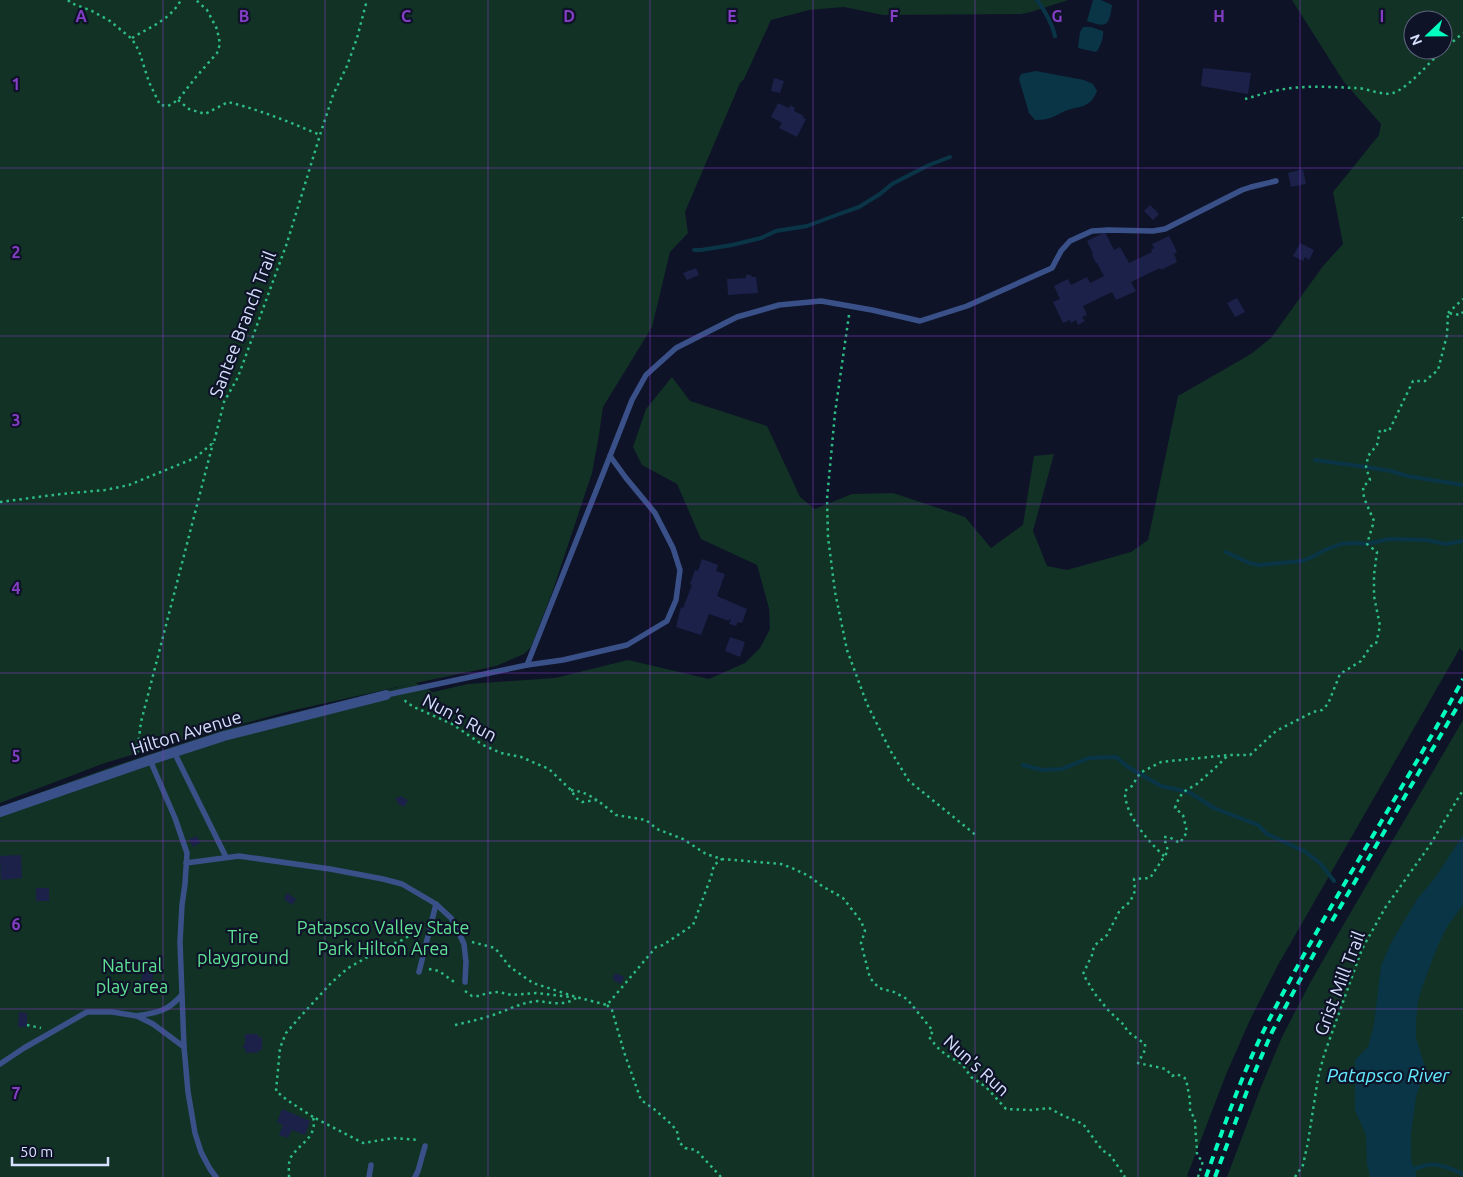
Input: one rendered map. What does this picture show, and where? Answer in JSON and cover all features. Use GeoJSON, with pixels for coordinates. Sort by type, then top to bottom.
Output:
{"type":"FeatureCollection","features":[{"type":"Feature","properties":{"kind":"street","name":"Hilton Avenue"},"geometry":{"type":"LineString","coordinates":[[0,812],[224,736],[386,695]]}},
{"type":"Feature","properties":{"kind":"lane"},"geometry":{"type":"LineString","coordinates":[[527,665],[632,400],[646,374],[676,348],[737,317],[779,305],[822,302],[920,321],[967,306],[1052,268],[1061,251],[1070,241],[1092,232],[1165,229],[1242,190],[1276,181]]}},
{"type":"Feature","properties":{"kind":"lane"},"geometry":{"type":"LineString","coordinates":[[386,695],[627,646],[667,621],[676,600],[680,570],[670,542],[655,513],[610,456]]}},
{"type":"Feature","properties":{"kind":"lane"},"geometry":{"type":"LineString","coordinates":[[174,752],[226,857]]}},
{"type":"Feature","properties":{"kind":"lane"},"geometry":{"type":"LineString","coordinates":[[150,760],[187,853],[180,942],[181,996],[188,1092],[195,1133],[202,1152],[216,1177]]}},
{"type":"Feature","properties":{"kind":"lane"},"geometry":{"type":"LineString","coordinates":[[186,863],[239,856],[383,879],[402,884],[436,904],[450,918],[464,944],[466,962],[465,982]]}},
{"type":"Feature","properties":{"kind":"lane"},"geometry":{"type":"LineString","coordinates":[[419,972],[436,904]]}},
{"type":"Feature","properties":{"kind":"lane"},"geometry":{"type":"LineString","coordinates":[[137,1016],[171,1007],[181,996]]}},
{"type":"Feature","properties":{"kind":"lane"},"geometry":{"type":"LineString","coordinates":[[0,1064],[86,1012],[112,1012],[137,1016],[153,1024],[184,1047]]}},
{"type":"Feature","properties":{"kind":"lane"},"geometry":{"type":"LineString","coordinates":[[415,1177],[425,1146]]}},
{"type":"Feature","properties":{"kind":"lane"},"geometry":{"type":"LineString","coordinates":[[369,1177],[371,1165]]}},
{"type":"Feature","properties":{"kind":"path"},"geometry":{"type":"LineString","coordinates":[[68,0],[110,21],[132,38],[139,51],[148,82],[160,105],[168,106],[178,100],[217,53],[220,44],[217,29],[207,10],[196,0]]}},
{"type":"Feature","properties":{"kind":"path"},"geometry":{"type":"LineString","coordinates":[[132,38],[164,19],[176,8],[181,0]]}},
{"type":"Feature","properties":{"kind":"path","name":"Santee Branch Trail"},"geometry":{"type":"LineString","coordinates":[[136,765],[141,722],[224,402],[238,377],[287,243],[320,135],[353,47],[367,0]]}},
{"type":"Feature","properties":{"kind":"path"},"geometry":{"type":"LineString","coordinates":[[1453,42],[1463,33]]}},
{"type":"Feature","properties":{"kind":"path"},"geometry":{"type":"LineString","coordinates":[[1245,99],[1280,89],[1303,87],[1363,88],[1383,93],[1392,93],[1417,76],[1433,60]]}},
{"type":"Feature","properties":{"kind":"path"},"geometry":{"type":"LineString","coordinates":[[178,100],[190,109],[205,114],[228,102],[253,108],[320,135]]}},
{"type":"Feature","properties":{"kind":"path"},"geometry":{"type":"LineString","coordinates":[[1164,856],[1153,846],[1132,816],[1125,799],[1125,791],[1132,786],[1140,773],[1161,762],[1229,755],[1250,755],[1276,732],[1313,712],[1322,710],[1328,704],[1340,674],[1361,661],[1371,646],[1376,644],[1380,626],[1374,596],[1377,552],[1367,544],[1374,521],[1364,498],[1363,487],[1370,480],[1366,467],[1368,456],[1377,445],[1380,430],[1389,430],[1413,381],[1425,382],[1438,370],[1447,335],[1448,313],[1463,299]]}},
{"type":"Feature","properties":{"kind":"path"},"geometry":{"type":"LineString","coordinates":[[850,306],[835,413],[828,499],[828,537],[847,650],[867,704],[890,750],[909,781],[977,836]]}},
{"type":"Feature","properties":{"kind":"path"},"geometry":{"type":"LineString","coordinates":[[1448,313],[1460,315],[1463,312]]}},
{"type":"Feature","properties":{"kind":"path"},"geometry":{"type":"LineString","coordinates":[[0,502],[105,490],[129,485],[195,458],[214,442]]}},
{"type":"Feature","properties":{"kind":"path","name":"Nun's Run"},"geometry":{"type":"LineString","coordinates":[[403,692],[406,702],[452,724],[482,745],[501,753],[521,757],[549,769],[582,802],[597,800],[616,816],[646,820],[657,829],[683,839],[706,854],[722,859],[781,864],[792,868],[809,876],[843,898],[861,921],[865,931],[861,943],[870,978],[879,988],[894,992],[907,999],[933,1031],[929,1037],[937,1047],[946,1055],[962,1064],[971,1077],[986,1087],[1006,1109],[1031,1110],[1049,1108],[1083,1124],[1102,1150],[1111,1156],[1125,1177]]}},
{"type":"Feature","properties":{"kind":"path"},"geometry":{"type":"LineString","coordinates":[[1198,1177],[1204,1161],[1197,1156],[1196,1118],[1190,1112],[1186,1080],[1178,1074],[1172,1076],[1166,1069],[1138,1063],[1145,1050],[1145,1044],[1126,1031],[1125,1026],[1095,994],[1083,974],[1092,956],[1094,946],[1107,935],[1120,910],[1130,902],[1135,891],[1134,879],[1150,878],[1168,851],[1164,837],[1169,837],[1180,843],[1187,832],[1183,815],[1175,808],[1179,797],[1187,789],[1197,784],[1208,772],[1212,771],[1229,755]]}},
{"type":"Feature","properties":{"kind":"path"},"geometry":{"type":"LineString","coordinates":[[571,790],[582,792],[597,800]]}},
{"type":"Feature","properties":{"kind":"path","name":"Grist Mill Trail"},"geometry":{"type":"LineString","coordinates":[[1295,1177],[1303,1165],[1318,1078],[1324,1055],[1362,949],[1385,908],[1430,845],[1463,790]]}},
{"type":"Feature","properties":{"kind":"path"},"geometry":{"type":"LineString","coordinates":[[607,1005],[656,947],[663,946],[693,925],[714,865],[722,859]]}},
{"type":"Feature","properties":{"kind":"path"},"geometry":{"type":"LineString","coordinates":[[414,1140],[394,1138],[363,1144],[313,1117],[276,1091],[280,1048],[286,1033],[331,983],[348,968],[375,952],[402,940],[421,927]]}},
{"type":"Feature","properties":{"kind":"path"},"geometry":{"type":"LineString","coordinates":[[464,944],[473,942],[495,948],[510,967],[533,983],[607,1005],[612,1010],[641,1100],[670,1124],[677,1132],[679,1142],[685,1148],[696,1150],[721,1177]]}},
{"type":"Feature","properties":{"kind":"path"},"geometry":{"type":"LineString","coordinates":[[427,968],[439,972],[450,979]]}},
{"type":"Feature","properties":{"kind":"path"},"geometry":{"type":"LineString","coordinates":[[472,996],[498,992],[512,995],[536,993],[576,997]]}},
{"type":"Feature","properties":{"kind":"path"},"geometry":{"type":"LineString","coordinates":[[455,1024],[528,1003],[540,1001],[546,1003],[571,1002],[576,997]]}},
{"type":"Feature","properties":{"kind":"path"},"geometry":{"type":"LineString","coordinates":[[27,1025],[42,1028]]}},
{"type":"Feature","properties":{"kind":"path"},"geometry":{"type":"LineString","coordinates":[[289,1177],[290,1159],[302,1144],[310,1138],[314,1122],[313,1117]]}},
{"type":"Feature","properties":{"kind":"green space"},"geometry":{"type":"Polygon","coordinates":[[[0,0],[1068,0],[1021,14],[883,15],[844,7],[809,10],[771,20],[744,79],[740,83],[685,212],[688,233],[670,252],[652,327],[603,407],[592,473],[552,593],[531,647],[524,654],[496,666],[416,683],[433,692],[468,684],[555,678],[628,660],[709,679],[745,663],[760,648],[770,629],[769,608],[757,565],[701,539],[677,484],[642,465],[633,447],[646,409],[672,377],[690,401],[767,426],[800,497],[815,509],[852,494],[893,493],[965,517],[991,548],[1023,525],[1034,456],[1054,454],[1033,531],[1047,566],[1067,570],[1131,552],[1148,540],[1178,396],[1251,354],[1271,338],[1323,266],[1343,244],[1333,192],[1379,135],[1381,124],[1344,82],[1292,0],[1463,0],[1463,652],[1460,648],[1278,965],[1250,1020],[1227,1072],[1187,1176],[1189,1177],[0,1177],[0,807],[111,767],[223,730],[411,684],[290,711],[102,764],[0,803],[0,0]]]}},
{"type":"Feature","properties":{"kind":"green space"},"geometry":{"type":"Polygon","coordinates":[[[1463,720],[1463,1177],[1227,1177],[1282,1037],[1310,983],[1463,720]]]}},
{"type":"Feature","properties":{"kind":"water"},"geometry":{"type":"Polygon","coordinates":[[[1093,0],[1101,0],[1112,5],[1110,18],[1106,24],[1098,25],[1087,21],[1093,0]]]}},
{"type":"Feature","properties":{"kind":"water"},"geometry":{"type":"Polygon","coordinates":[[[1083,27],[1091,27],[1103,31],[1099,48],[1096,52],[1078,48],[1080,32],[1083,27]]]}},
{"type":"Feature","properties":{"kind":"water"},"geometry":{"type":"Polygon","coordinates":[[[1036,71],[1084,80],[1093,84],[1097,91],[1091,101],[1084,106],[1065,111],[1047,119],[1035,120],[1029,113],[1019,79],[1021,74],[1036,71]]]}},
{"type":"Feature","properties":{"kind":"water","name":"Patapsco River"},"geometry":{"type":"Polygon","coordinates":[[[1463,835],[1463,905],[1448,925],[1438,945],[1418,1001],[1416,1038],[1425,1067],[1416,1097],[1411,1134],[1411,1160],[1417,1177],[1370,1177],[1367,1164],[1366,1135],[1355,1110],[1355,1060],[1368,1047],[1374,1025],[1381,966],[1392,941],[1418,898],[1435,878],[1463,835]]]}},
{"type":"Feature","properties":{"kind":"building"},"geometry":{"type":"Polygon","coordinates":[[[1203,68],[1251,73],[1248,94],[1201,86],[1203,68]]]}},
{"type":"Feature","properties":{"kind":"building"},"geometry":{"type":"Polygon","coordinates":[[[774,78],[784,81],[780,93],[771,91],[774,78]]]}},
{"type":"Feature","properties":{"kind":"building"},"geometry":{"type":"Polygon","coordinates":[[[778,103],[789,108],[790,105],[795,108],[794,111],[806,119],[797,137],[779,128],[782,123],[771,117],[778,103]]]}},
{"type":"Feature","properties":{"kind":"building"},"geometry":{"type":"Polygon","coordinates":[[[1303,169],[1306,184],[1291,187],[1288,173],[1303,169]]]}},
{"type":"Feature","properties":{"kind":"building"},"geometry":{"type":"Polygon","coordinates":[[[1150,205],[1159,214],[1153,220],[1144,211],[1150,205]]]}},
{"type":"Feature","properties":{"kind":"building"},"geometry":{"type":"Polygon","coordinates":[[[1105,232],[1114,250],[1120,247],[1129,263],[1152,252],[1151,250],[1154,248],[1152,244],[1169,236],[1177,252],[1174,254],[1177,262],[1131,282],[1136,291],[1116,300],[1112,292],[1083,306],[1087,315],[1082,317],[1085,321],[1078,325],[1076,320],[1071,323],[1070,320],[1063,323],[1053,302],[1060,299],[1054,286],[1068,279],[1071,285],[1087,277],[1090,283],[1104,276],[1092,255],[1087,241],[1105,232]]]}},
{"type":"Feature","properties":{"kind":"building"},"geometry":{"type":"Polygon","coordinates":[[[1300,243],[1314,250],[1309,260],[1305,257],[1303,261],[1293,256],[1300,243]]]}},
{"type":"Feature","properties":{"kind":"building"},"geometry":{"type":"Polygon","coordinates":[[[696,268],[699,275],[687,280],[683,273],[696,268]]]}},
{"type":"Feature","properties":{"kind":"building"},"geometry":{"type":"Polygon","coordinates":[[[746,275],[756,277],[758,293],[728,295],[727,279],[746,278],[746,275]]]}},
{"type":"Feature","properties":{"kind":"building"},"geometry":{"type":"Polygon","coordinates":[[[1237,298],[1245,312],[1235,317],[1227,303],[1237,298]]]}},
{"type":"Feature","properties":{"kind":"building"},"geometry":{"type":"Polygon","coordinates":[[[702,559],[718,565],[716,571],[725,574],[717,596],[747,609],[742,623],[738,622],[736,626],[729,624],[731,620],[729,619],[729,621],[709,614],[701,635],[676,627],[681,607],[683,608],[692,585],[690,584],[695,570],[698,571],[702,559]]]}},
{"type":"Feature","properties":{"kind":"building"},"geometry":{"type":"Polygon","coordinates":[[[730,637],[745,642],[740,657],[725,651],[730,637]]]}},
{"type":"Feature","properties":{"kind":"building"},"geometry":{"type":"Polygon","coordinates":[[[400,796],[408,800],[404,807],[395,800],[400,796]]]}},
{"type":"Feature","properties":{"kind":"building"},"geometry":{"type":"Polygon","coordinates":[[[197,836],[200,843],[193,847],[189,839],[197,836]]]}},
{"type":"Feature","properties":{"kind":"building"},"geometry":{"type":"Polygon","coordinates":[[[21,855],[22,878],[1,880],[0,856],[21,855]]]}},
{"type":"Feature","properties":{"kind":"building"},"geometry":{"type":"Polygon","coordinates":[[[36,888],[49,888],[49,901],[36,901],[36,888]]]}},
{"type":"Feature","properties":{"kind":"building"},"geometry":{"type":"Polygon","coordinates":[[[287,893],[296,899],[292,905],[284,899],[287,893]]]}},
{"type":"Feature","properties":{"kind":"building"},"geometry":{"type":"Polygon","coordinates":[[[393,918],[401,923],[397,930],[388,924],[393,918]]]}},
{"type":"Feature","properties":{"kind":"building"},"geometry":{"type":"Polygon","coordinates":[[[143,971],[153,972],[152,985],[141,984],[143,971]]]}},
{"type":"Feature","properties":{"kind":"building"},"geometry":{"type":"Polygon","coordinates":[[[616,973],[624,977],[621,984],[613,980],[615,978],[612,977],[616,973]]]}},
{"type":"Feature","properties":{"kind":"building"},"geometry":{"type":"Polygon","coordinates":[[[19,1012],[27,1013],[27,1027],[18,1027],[19,1012]]]}},
{"type":"Feature","properties":{"kind":"building"},"geometry":{"type":"Polygon","coordinates":[[[245,1034],[258,1034],[258,1037],[262,1037],[262,1050],[246,1053],[245,1048],[243,1048],[243,1045],[245,1045],[245,1034]]]}},
{"type":"Feature","properties":{"kind":"building"},"geometry":{"type":"Polygon","coordinates":[[[282,1109],[310,1121],[305,1135],[292,1130],[288,1138],[279,1135],[283,1125],[277,1122],[282,1109]]]}},
{"type":"Feature","properties":{"kind":"waterway"},"geometry":{"type":"LineString","coordinates":[[1037,0],[1048,17],[1055,36]]}},
{"type":"Feature","properties":{"kind":"waterway"},"geometry":{"type":"LineString","coordinates":[[694,250],[732,245],[761,238],[776,231],[807,226],[859,207],[892,184],[929,165],[950,157]]}},
{"type":"Feature","properties":{"kind":"waterway"},"geometry":{"type":"LineString","coordinates":[[1315,460],[1391,471],[1407,476],[1463,485]]}},
{"type":"Feature","properties":{"kind":"waterway"},"geometry":{"type":"LineString","coordinates":[[1226,552],[1249,563],[1260,565],[1302,561],[1341,544],[1367,544],[1389,539],[1426,540],[1446,544],[1463,541]]}},
{"type":"Feature","properties":{"kind":"waterway"},"geometry":{"type":"LineString","coordinates":[[1023,765],[1042,770],[1062,769],[1089,758],[1116,757],[1128,767],[1161,786],[1189,792],[1214,808],[1258,825],[1267,834],[1304,851],[1320,863],[1334,881]]}},
{"type":"Feature","properties":{"kind":"waterway"},"geometry":{"type":"LineString","coordinates":[[1410,1170],[1427,1165],[1436,1165],[1450,1168],[1463,1174]]}},
{"type":"Feature","properties":{"kind":"railway"},"geometry":{"type":"LineString","coordinates":[[1206,1177],[1241,1081],[1266,1026],[1313,938],[1463,679]]}},
{"type":"Feature","properties":{"kind":"railway"},"geometry":{"type":"LineString","coordinates":[[1332,921],[1463,697]]}},
{"type":"Feature","properties":{"kind":"railway"},"geometry":{"type":"LineString","coordinates":[[1215,1177],[1250,1083],[1272,1032],[1323,937]]}},
{"type":"Feature","properties":{"kind":"park label","name":"Patapsco Valley State Park Hilton Area"},"geometry":{"type":"Point","coordinates":[383,938]}},
{"type":"Feature","properties":{"kind":"park label","name":"Tire playground"},"geometry":{"type":"Point","coordinates":[243,946]}},
{"type":"Feature","properties":{"kind":"park label","name":"Natural play area"},"geometry":{"type":"Point","coordinates":[132,975]}}]}
